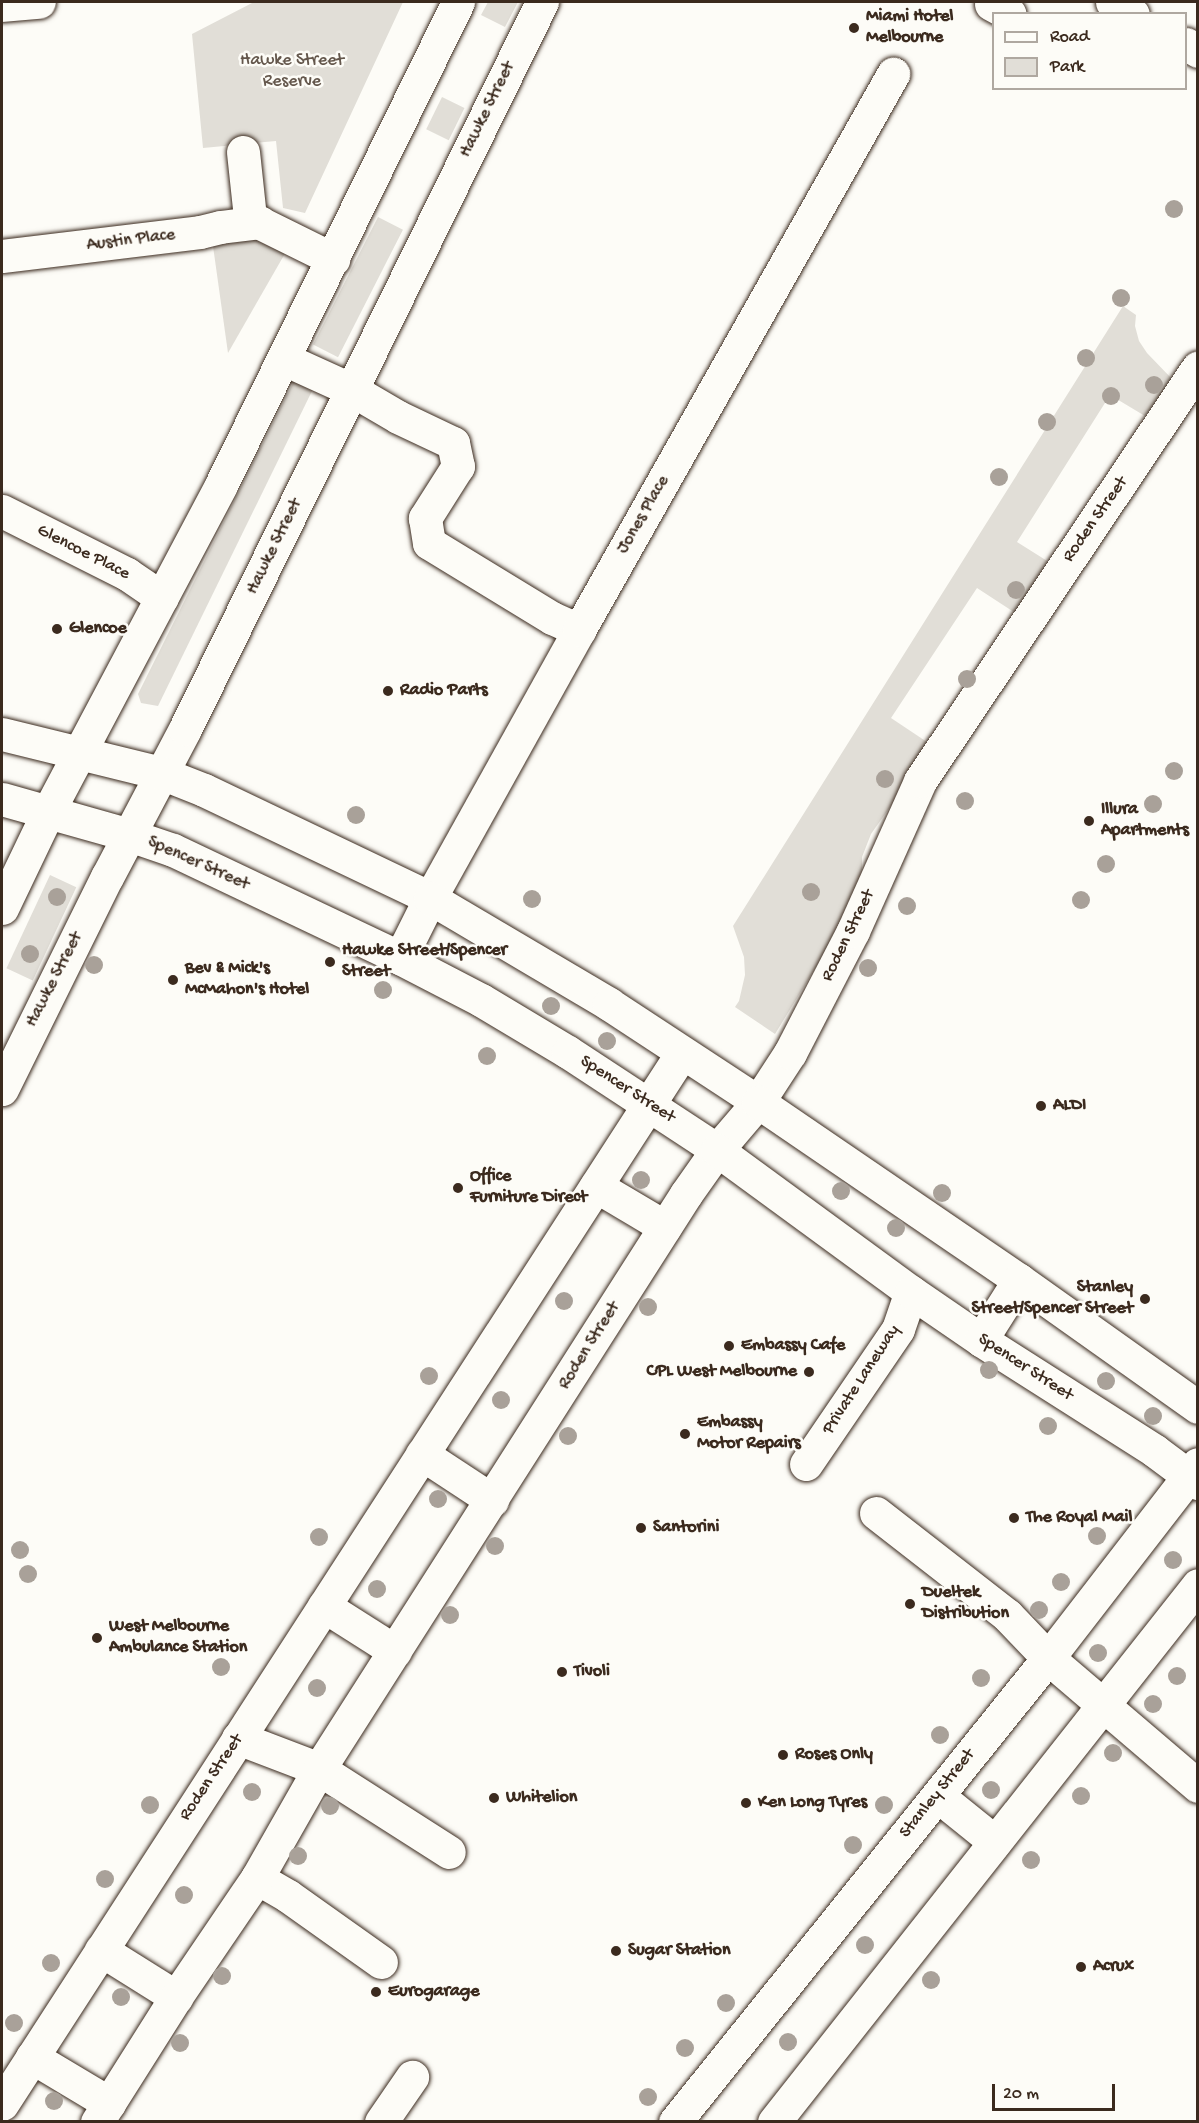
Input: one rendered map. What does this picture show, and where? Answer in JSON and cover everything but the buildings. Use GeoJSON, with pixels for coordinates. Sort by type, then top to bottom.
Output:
{"type":"FeatureCollection","features":[{"type":"Feature","properties":{"kind":"street"},"geometry":{"type":"LineString","coordinates":[[2,5],[39,2]]}},
{"type":"Feature","properties":{"kind":"street"},"geometry":{"type":"LineString","coordinates":[[2,908],[48,812],[162,598],[284,359],[458,2]]}},
{"type":"Feature","properties":{"kind":"street","name":"Hawke Street"},"geometry":{"type":"LineString","coordinates":[[2,1089],[9,1055],[161,773],[542,2]]}},
{"type":"Feature","properties":{"kind":"street"},"geometry":{"type":"LineString","coordinates":[[1112,2],[1130,12]]}},
{"type":"Feature","properties":{"kind":"street","name":"Jones Place"},"geometry":{"type":"LineString","coordinates":[[400,958],[430,898],[579,630],[893,74]]}},
{"type":"Feature","properties":{"kind":"street"},"geometry":{"type":"LineString","coordinates":[[243,153],[250,218],[333,260]]}},
{"type":"Feature","properties":{"kind":"street","name":"Austin Place"},"geometry":{"type":"LineString","coordinates":[[2,256],[200,232],[260,222]]}},
{"type":"Feature","properties":{"kind":"street"},"geometry":{"type":"LineString","coordinates":[[284,359],[351,390],[398,417],[453,443],[458,466],[424,518],[429,543],[552,618],[579,630]]}},
{"type":"Feature","properties":{"kind":"street","name":"Roden Street"},"geometry":{"type":"LineString","coordinates":[[32,2057],[103,2112],[176,1997],[257,1878],[319,1768],[665,1227],[717,1150],[758,1102],[790,1053],[838,961],[920,781],[1197,369]]}},
{"type":"Feature","properties":{"kind":"street","name":"Glencoe Place"},"geometry":{"type":"LineString","coordinates":[[2,511],[127,574],[162,598]]}},
{"type":"Feature","properties":{"kind":"street"},"geometry":{"type":"LineString","coordinates":[[2,734],[161,773],[204,790],[430,898],[609,1004],[758,1102],[1019,1280],[1197,1407]]}},
{"type":"Feature","properties":{"kind":"street","name":"Spencer Street"},"geometry":{"type":"LineString","coordinates":[[2,799],[174,850],[400,958],[482,1000],[717,1150],[981,1340],[1194,1474]]}},
{"type":"Feature","properties":{"kind":"street","name":"Roden Street"},"geometry":{"type":"LineString","coordinates":[[2,2104],[682,1053]]}},
{"type":"Feature","properties":{"kind":"street"},"geometry":{"type":"LineString","coordinates":[[596,1185],[665,1227]]}},
{"type":"Feature","properties":{"kind":"street"},"geometry":{"type":"LineString","coordinates":[[981,1340],[1019,1280]]}},
{"type":"Feature","properties":{"kind":"street","name":"Private Laneway"},"geometry":{"type":"LineString","coordinates":[[806,1464],[898,1329],[912,1292]]}},
{"type":"Feature","properties":{"kind":"street"},"geometry":{"type":"LineString","coordinates":[[422,1454],[492,1500]]}},
{"type":"Feature","properties":{"kind":"street","name":"Stanley Street"},"geometry":{"type":"LineString","coordinates":[[675,2121],[1194,1474]]}},
{"type":"Feature","properties":{"kind":"street"},"geometry":{"type":"LineString","coordinates":[[876,1513],[1007,1615],[1048,1658],[1102,1707],[1197,1786]]}},
{"type":"Feature","properties":{"kind":"street"},"geometry":{"type":"LineString","coordinates":[[774,2121],[1197,1585]]}},
{"type":"Feature","properties":{"kind":"street"},"geometry":{"type":"LineString","coordinates":[[324,1606],[395,1652]]}},
{"type":"Feature","properties":{"kind":"street"},"geometry":{"type":"LineString","coordinates":[[238,1738],[319,1768],[449,1852]]}},
{"type":"Feature","properties":{"kind":"street"},"geometry":{"type":"LineString","coordinates":[[938,1796],[995,1842]]}},
{"type":"Feature","properties":{"kind":"street"},"geometry":{"type":"LineString","coordinates":[[257,1878],[288,1896],[381,1962]]}},
{"type":"Feature","properties":{"kind":"street"},"geometry":{"type":"LineString","coordinates":[[101,1950],[176,1997]]}},
{"type":"Feature","properties":{"kind":"street"},"geometry":{"type":"LineString","coordinates":[[381,2121],[412,2077]]}},
{"type":"Feature","properties":{"kind":"green space","name":"Hawke Street Reserve"},"geometry":{"type":"Polygon","coordinates":[[[254,2],[403,2],[305,213],[283,208],[276,141],[203,148],[192,34],[254,2]]]}},
{"type":"Feature","properties":{"kind":"green space"},"geometry":{"type":"Polygon","coordinates":[[[488,2],[518,2],[505,27],[481,15],[488,2]]]}},
{"type":"Feature","properties":{"kind":"green space"},"geometry":{"type":"Polygon","coordinates":[[[442,97],[464,108],[449,140],[426,129],[442,97]]]}},
{"type":"Feature","properties":{"kind":"green space"},"geometry":{"type":"Polygon","coordinates":[[[378,217],[403,230],[338,357],[313,344],[378,217]]]}},
{"type":"Feature","properties":{"kind":"green space"},"geometry":{"type":"Polygon","coordinates":[[[252,233],[287,250],[228,353],[212,239],[252,233]]]}},
{"type":"Feature","properties":{"kind":"green space"},"geometry":{"type":"Polygon","coordinates":[[[1123,306],[1136,315],[1135,326],[1139,341],[1147,353],[1173,380],[1145,416],[1110,395],[1017,542],[1052,564],[1020,616],[977,588],[891,718],[933,746],[871,834],[862,857],[862,880],[827,949],[775,1034],[735,1007],[739,1001],[745,975],[744,957],[733,926],[1123,306]]]}},
{"type":"Feature","properties":{"kind":"green space"},"geometry":{"type":"Polygon","coordinates":[[[294,381],[312,391],[158,706],[141,703],[138,694],[294,381]]]}},
{"type":"Feature","properties":{"kind":"green space"},"geometry":{"type":"Polygon","coordinates":[[[50,875],[76,887],[33,981],[6,968],[50,875]]]}},
{"type":"Feature","properties":{"kind":"place","name":"Miami Hotel Melbourne"},"geometry":{"type":"Point","coordinates":[854,28]}},
{"type":"Feature","properties":{"kind":"place","name":"Glencoe"},"geometry":{"type":"Point","coordinates":[57,629]}},
{"type":"Feature","properties":{"kind":"place","name":"Radio Parts"},"geometry":{"type":"Point","coordinates":[388,691]}},
{"type":"Feature","properties":{"kind":"place","name":"Illura Apartments"},"geometry":{"type":"Point","coordinates":[1089,821]}},
{"type":"Feature","properties":{"kind":"place","name":"Hawke Street/Spencer Street"},"geometry":{"type":"Point","coordinates":[330,962]}},
{"type":"Feature","properties":{"kind":"place","name":"Bev & Mick's McMahon's Hotel"},"geometry":{"type":"Point","coordinates":[173,980]}},
{"type":"Feature","properties":{"kind":"place","name":"ALDI"},"geometry":{"type":"Point","coordinates":[1041,1106]}},
{"type":"Feature","properties":{"kind":"place","name":"Office Furniture Direct"},"geometry":{"type":"Point","coordinates":[458,1188]}},
{"type":"Feature","properties":{"kind":"place","name":"Stanley Street/Spencer Street"},"geometry":{"type":"Point","coordinates":[1145,1299]}},
{"type":"Feature","properties":{"kind":"place","name":"Embassy Cafe"},"geometry":{"type":"Point","coordinates":[729,1346]}},
{"type":"Feature","properties":{"kind":"place","name":"CPL West Melbourne"},"geometry":{"type":"Point","coordinates":[809,1372]}},
{"type":"Feature","properties":{"kind":"place","name":"Embassy Motor Repairs"},"geometry":{"type":"Point","coordinates":[685,1434]}},
{"type":"Feature","properties":{"kind":"place","name":"The Royal Mail"},"geometry":{"type":"Point","coordinates":[1014,1518]}},
{"type":"Feature","properties":{"kind":"place","name":"Santorini"},"geometry":{"type":"Point","coordinates":[641,1528]}},
{"type":"Feature","properties":{"kind":"place","name":"Dueltek Distribution"},"geometry":{"type":"Point","coordinates":[910,1604]}},
{"type":"Feature","properties":{"kind":"place","name":"West Melbourne Ambulance Station"},"geometry":{"type":"Point","coordinates":[97,1638]}},
{"type":"Feature","properties":{"kind":"place","name":"Tivoli"},"geometry":{"type":"Point","coordinates":[562,1672]}},
{"type":"Feature","properties":{"kind":"place","name":"Roses Only"},"geometry":{"type":"Point","coordinates":[783,1755]}},
{"type":"Feature","properties":{"kind":"place","name":"Whitelion"},"geometry":{"type":"Point","coordinates":[494,1798]}},
{"type":"Feature","properties":{"kind":"place","name":"Ken Long Tyres"},"geometry":{"type":"Point","coordinates":[746,1803]}},
{"type":"Feature","properties":{"kind":"place","name":"Sugar Station"},"geometry":{"type":"Point","coordinates":[616,1951]}},
{"type":"Feature","properties":{"kind":"place","name":"Acrux"},"geometry":{"type":"Point","coordinates":[1081,1967]}},
{"type":"Feature","properties":{"kind":"place","name":"Eurogarage"},"geometry":{"type":"Point","coordinates":[376,1992]}}]}
